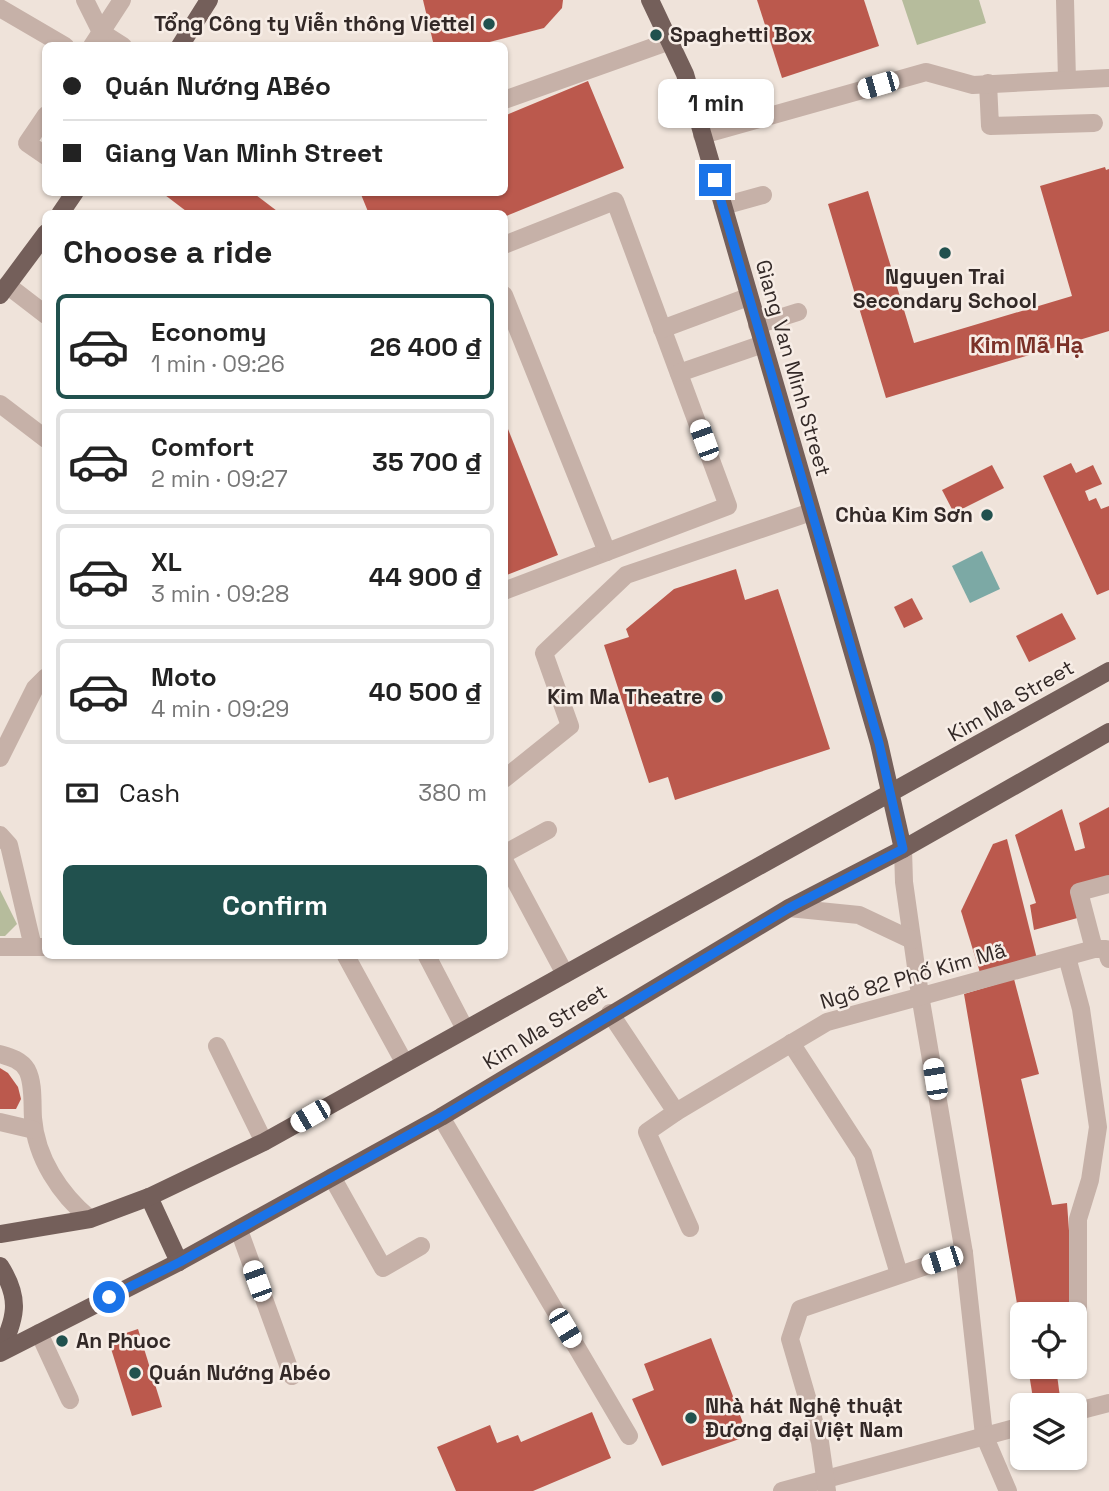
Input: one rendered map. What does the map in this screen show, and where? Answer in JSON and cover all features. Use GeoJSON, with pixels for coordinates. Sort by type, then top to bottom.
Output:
{"type":"FeatureCollection","features":[{"type":"Feature","properties":{"kind":"main road"},"geometry":{"type":"LineString","coordinates":[[183,42],[209,0]]}},
{"type":"Feature","properties":{"kind":"main road","name":"Giang Van Minh Street"},"geometry":{"type":"LineString","coordinates":[[650,0],[685,74],[893,794],[903,849]]}},
{"type":"Feature","properties":{"kind":"main road"},"geometry":{"type":"LineString","coordinates":[[4,290],[42,238]]}},
{"type":"Feature","properties":{"kind":"main road","name":"Kim Ma Street"},"geometry":{"type":"LineString","coordinates":[[0,1234],[90,1219],[149,1197],[264,1142],[404,1062],[893,794],[1109,671]]}},
{"type":"Feature","properties":{"kind":"main road","name":"Kim Ma Street"},"geometry":{"type":"LineString","coordinates":[[0,1352],[239,1230],[441,1117],[610,1013],[789,908],[903,849],[1109,732]]}},
{"type":"Feature","properties":{"kind":"main road"},"geometry":{"type":"LineString","coordinates":[[149,1197],[180,1262]]}},
{"type":"Feature","properties":{"kind":"main road"},"geometry":{"type":"LineString","coordinates":[[0,1266],[14,1295],[15,1317],[0,1352]]}},
{"type":"Feature","properties":{"kind":"street"},"geometry":{"type":"LineString","coordinates":[[85,0],[97,39]]}},
{"type":"Feature","properties":{"kind":"street"},"geometry":{"type":"LineString","coordinates":[[97,39],[122,0]]}},
{"type":"Feature","properties":{"kind":"street"},"geometry":{"type":"LineString","coordinates":[[1065,0],[1067,80]]}},
{"type":"Feature","properties":{"kind":"street"},"geometry":{"type":"LineString","coordinates":[[0,8],[58,42]]}},
{"type":"Feature","properties":{"kind":"street"},"geometry":{"type":"LineString","coordinates":[[508,99],[670,41]]}},
{"type":"Feature","properties":{"kind":"street"},"geometry":{"type":"LineString","coordinates":[[702,135],[926,72],[973,85],[1109,78]]}},
{"type":"Feature","properties":{"kind":"street"},"geometry":{"type":"LineString","coordinates":[[988,83],[990,126],[1094,123]]}},
{"type":"Feature","properties":{"kind":"street"},"geometry":{"type":"LineString","coordinates":[[42,122],[27,144],[42,153]]}},
{"type":"Feature","properties":{"kind":"street"},"geometry":{"type":"LineString","coordinates":[[723,206],[763,195]]}},
{"type":"Feature","properties":{"kind":"street"},"geometry":{"type":"LineString","coordinates":[[508,243],[615,201],[728,506],[508,589]]}},
{"type":"Feature","properties":{"kind":"street"},"geometry":{"type":"LineString","coordinates":[[4,290],[42,313]]}},
{"type":"Feature","properties":{"kind":"street"},"geometry":{"type":"LineString","coordinates":[[662,330],[748,297]]}},
{"type":"Feature","properties":{"kind":"street"},"geometry":{"type":"LineString","coordinates":[[508,305],[607,552]]}},
{"type":"Feature","properties":{"kind":"street"},"geometry":{"type":"LineString","coordinates":[[757,325],[798,312]]}},
{"type":"Feature","properties":{"kind":"street"},"geometry":{"type":"LineString","coordinates":[[679,373],[763,344]]}},
{"type":"Feature","properties":{"kind":"street"},"geometry":{"type":"LineString","coordinates":[[0,404],[42,436]]}},
{"type":"Feature","properties":{"kind":"street"},"geometry":{"type":"LineString","coordinates":[[508,776],[570,726],[544,653],[625,575],[811,512]]}},
{"type":"Feature","properties":{"kind":"street"},"geometry":{"type":"LineString","coordinates":[[0,758],[4,736],[42,681]]}},
{"type":"Feature","properties":{"kind":"street"},"geometry":{"type":"LineString","coordinates":[[508,852],[548,830]]}},
{"type":"Feature","properties":{"kind":"street"},"geometry":{"type":"LineString","coordinates":[[0,835],[9,845],[39,947],[0,947]]}},
{"type":"Feature","properties":{"kind":"street"},"geometry":{"type":"LineString","coordinates":[[903,849],[920,995],[964,1253],[984,1435],[1008,1491]]}},
{"type":"Feature","properties":{"kind":"street"},"geometry":{"type":"LineString","coordinates":[[508,867],[565,974]]}},
{"type":"Feature","properties":{"kind":"street","name":"Ngõ 82 Phố Kim Mã"},"geometry":{"type":"LineString","coordinates":[[690,1228],[647,1132],[827,1022],[1067,957],[1101,954],[1079,891],[1109,884]]}},
{"type":"Feature","properties":{"kind":"street"},"geometry":{"type":"LineString","coordinates":[[789,908],[859,915],[912,940]]}},
{"type":"Feature","properties":{"kind":"street"},"geometry":{"type":"LineString","coordinates":[[1067,957],[1081,1009],[1098,1127],[1090,1180],[1078,1219],[1079,1302]]}},
{"type":"Feature","properties":{"kind":"street"},"geometry":{"type":"LineString","coordinates":[[348,959],[404,1062]]}},
{"type":"Feature","properties":{"kind":"street"},"geometry":{"type":"LineString","coordinates":[[429,959],[465,1029]]}},
{"type":"Feature","properties":{"kind":"street"},"geometry":{"type":"LineString","coordinates":[[610,1013],[676,1112]]}},
{"type":"Feature","properties":{"kind":"street"},"geometry":{"type":"LineString","coordinates":[[791,1043],[863,1154],[900,1274]]}},
{"type":"Feature","properties":{"kind":"street"},"geometry":{"type":"LineString","coordinates":[[217,1046],[264,1142]]}},
{"type":"Feature","properties":{"kind":"street"},"geometry":{"type":"LineString","coordinates":[[0,1054],[14,1058],[27,1070],[34,1130],[58,1188],[90,1219]]}},
{"type":"Feature","properties":{"kind":"street"},"geometry":{"type":"LineString","coordinates":[[441,1117],[629,1436]]}},
{"type":"Feature","properties":{"kind":"street"},"geometry":{"type":"LineString","coordinates":[[0,1122],[34,1130]]}},
{"type":"Feature","properties":{"kind":"street"},"geometry":{"type":"LineString","coordinates":[[332,1177],[383,1268],[421,1247]]}},
{"type":"Feature","properties":{"kind":"street"},"geometry":{"type":"LineString","coordinates":[[239,1230],[292,1376]]}},
{"type":"Feature","properties":{"kind":"street"},"geometry":{"type":"LineString","coordinates":[[826,1485],[820,1442],[790,1339],[800,1309],[964,1253]]}},
{"type":"Feature","properties":{"kind":"street"},"geometry":{"type":"LineString","coordinates":[[39,1333],[71,1400]]}},
{"type":"Feature","properties":{"kind":"street"},"geometry":{"type":"LineString","coordinates":[[1087,1409],[1109,1404]]}},
{"type":"Feature","properties":{"kind":"street"},"geometry":{"type":"LineString","coordinates":[[782,1491],[826,1485],[1010,1429]]}},
{"type":"Feature","properties":{"kind":"green space"},"geometry":{"type":"Polygon","coordinates":[[[902,0],[979,0],[986,23],[917,45],[902,0]]]}},
{"type":"Feature","properties":{"kind":"green space"},"geometry":{"type":"Polygon","coordinates":[[[0,890],[17,924],[5,936],[0,936],[0,890]]]}},
{"type":"Feature","properties":{"kind":"water"},"geometry":{"type":"Polygon","coordinates":[[[982,551],[1000,589],[970,603],[952,566],[982,551]]]}},
{"type":"Feature","properties":{"kind":"building","name":"Tổng Công ty Viễn thông Viettel"},"geometry":{"type":"Polygon","coordinates":[[[423,0],[563,0],[562,8],[544,28],[490,42],[433,42],[423,0]]]}},
{"type":"Feature","properties":{"kind":"building"},"geometry":{"type":"Polygon","coordinates":[[[757,0],[864,0],[879,46],[782,78],[757,0]]]}},
{"type":"Feature","properties":{"kind":"building"},"geometry":{"type":"Polygon","coordinates":[[[588,81],[624,168],[508,215],[508,210],[367,210],[362,196],[508,196],[508,114],[588,81]]]}},
{"type":"Feature","properties":{"kind":"building"},"geometry":{"type":"Polygon","coordinates":[[[1105,167],[1106,170],[1109,169],[1109,331],[886,398],[828,204],[868,191],[914,343],[1072,296],[1040,186],[1105,167]]]}},
{"type":"Feature","properties":{"kind":"building"},"geometry":{"type":"Polygon","coordinates":[[[166,196],[257,196],[276,210],[185,210],[166,196]]]}},
{"type":"Feature","properties":{"kind":"building"},"geometry":{"type":"Polygon","coordinates":[[[508,429],[558,555],[508,574],[508,429]]]}},
{"type":"Feature","properties":{"kind":"building"},"geometry":{"type":"Polygon","coordinates":[[[1071,463],[1076,473],[1093,465],[1102,484],[1085,491],[1089,501],[1096,498],[1101,509],[1109,506],[1109,590],[1097,595],[1043,476],[1071,463]]]}},
{"type":"Feature","properties":{"kind":"building"},"geometry":{"type":"Polygon","coordinates":[[[992,465],[1004,488],[954,513],[942,490],[992,465]]]}},
{"type":"Feature","properties":{"kind":"building","name":"Kim Ma Theatre"},"geometry":{"type":"Polygon","coordinates":[[[736,569],[745,600],[778,589],[830,749],[675,800],[668,777],[649,783],[604,645],[629,637],[626,629],[674,589],[736,569]]]}},
{"type":"Feature","properties":{"kind":"building"},"geometry":{"type":"Polygon","coordinates":[[[912,598],[923,619],[904,628],[894,607],[912,598]]]}},
{"type":"Feature","properties":{"kind":"building"},"geometry":{"type":"Polygon","coordinates":[[[1062,613],[1076,639],[1029,662],[1016,636],[1062,613]]]}},
{"type":"Feature","properties":{"kind":"building"},"geometry":{"type":"Polygon","coordinates":[[[1109,807],[1109,876],[1094,880],[1081,917],[1034,930],[1030,905],[1036,903],[1015,835],[1062,809],[1075,851],[1085,848],[1079,823],[1109,807]]]}},
{"type":"Feature","properties":{"kind":"building"},"geometry":{"type":"Polygon","coordinates":[[[1007,839],[1037,959],[981,976],[961,911],[993,844],[1007,839]]]}},
{"type":"Feature","properties":{"kind":"building"},"geometry":{"type":"Polygon","coordinates":[[[1014,979],[1039,1074],[1021,1079],[1052,1205],[1067,1203],[1074,1302],[1017,1302],[964,994],[1014,979]]]}},
{"type":"Feature","properties":{"kind":"building"},"geometry":{"type":"Polygon","coordinates":[[[0,1068],[8,1073],[18,1087],[21,1099],[16,1109],[0,1109],[0,1068]]]}},
{"type":"Feature","properties":{"kind":"building","name":"Quán Nướng Abéo"},"geometry":{"type":"Polygon","coordinates":[[[138,1329],[162,1407],[132,1416],[108,1339],[138,1329]]]}},
{"type":"Feature","properties":{"kind":"building","name":"Nhà hát Nghệ thuật Đương đại Việt Nam"},"geometry":{"type":"Polygon","coordinates":[[[711,1338],[748,1436],[662,1466],[632,1399],[654,1390],[644,1364],[711,1338]]]}},
{"type":"Feature","properties":{"kind":"building"},"geometry":{"type":"Polygon","coordinates":[[[1030,1379],[1058,1379],[1059,1393],[1032,1393],[1030,1379]]]}},
{"type":"Feature","properties":{"kind":"building"},"geometry":{"type":"Polygon","coordinates":[[[592,1412],[611,1458],[533,1491],[456,1491],[437,1447],[490,1425],[497,1443],[518,1435],[521,1442],[592,1412]]]}},
{"type":"Feature","properties":{"kind":"place","name":"Tổng Công ty Viễn thông Viettel"},"geometry":{"type":"Point","coordinates":[489,24]}},
{"type":"Feature","properties":{"kind":"place","name":"Spaghetti Box"},"geometry":{"type":"Point","coordinates":[656,35]}},
{"type":"Feature","properties":{"kind":"place","name":"Nguyen Trai Secondary School"},"geometry":{"type":"Point","coordinates":[945,253]}},
{"type":"Feature","properties":{"kind":"place","name":"Chùa Kim Sơn"},"geometry":{"type":"Point","coordinates":[987,515]}},
{"type":"Feature","properties":{"kind":"place","name":"Kim Ma Theatre"},"geometry":{"type":"Point","coordinates":[717,697]}},
{"type":"Feature","properties":{"kind":"place","name":"An Phuoc"},"geometry":{"type":"Point","coordinates":[62,1341]}},
{"type":"Feature","properties":{"kind":"place","name":"Quán Nướng Abéo"},"geometry":{"type":"Point","coordinates":[135,1373]}},
{"type":"Feature","properties":{"kind":"place","name":"Nhà hát Nghệ thuật Đương đại Việt Nam"},"geometry":{"type":"Point","coordinates":[691,1418]}},
{"type":"Feature","properties":{"kind":"district","name":"Kim Mã Hạ"},"geometry":{"type":"Point","coordinates":[1027,345]}},
{"type":"Feature","properties":{"kind":"route"},"geometry":{"type":"LineString","coordinates":[[109,1297],[180,1262],[441,1117],[610,1013],[789,908],[903,849],[893,794],[879,743],[715,180]]}}]}
